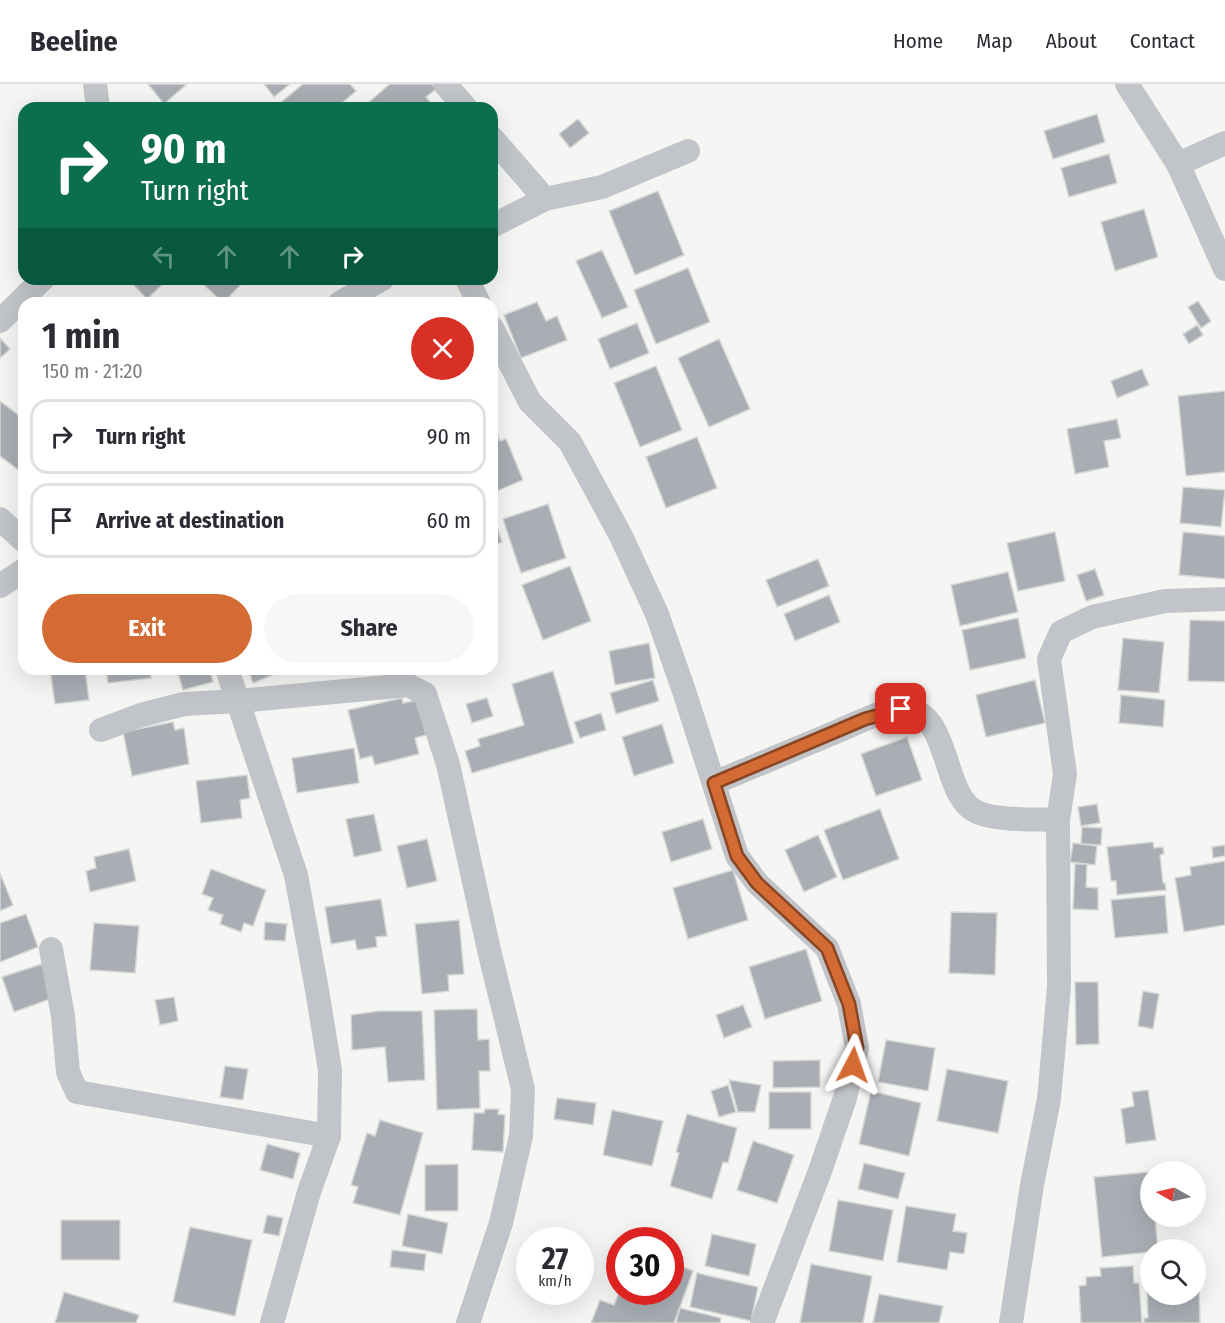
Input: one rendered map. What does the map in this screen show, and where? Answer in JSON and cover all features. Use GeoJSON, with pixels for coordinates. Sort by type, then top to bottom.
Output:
{"type":"FeatureCollection","features":[{"type":"Feature","properties":{"kind":"street"},"geometry":{"type":"LineString","coordinates":[[95,84],[97,102]]}},
{"type":"Feature","properties":{"kind":"street"},"geometry":{"type":"LineString","coordinates":[[445,84],[461,102]]}},
{"type":"Feature","properties":{"kind":"street"},"geometry":{"type":"LineString","coordinates":[[1127,84],[1178,164],[1225,269]]}},
{"type":"Feature","properties":{"kind":"street"},"geometry":{"type":"LineString","coordinates":[[1178,164],[1225,144]]}},
{"type":"Feature","properties":{"kind":"street"},"geometry":{"type":"LineString","coordinates":[[498,145],[545,199]]}},
{"type":"Feature","properties":{"kind":"street"},"geometry":{"type":"LineString","coordinates":[[498,223],[545,199],[602,188],[688,151]]}},
{"type":"Feature","properties":{"kind":"street"},"geometry":{"type":"LineString","coordinates":[[25,297],[37,285]]}},
{"type":"Feature","properties":{"kind":"street"},"geometry":{"type":"LineString","coordinates":[[350,297],[372,285]]}},
{"type":"Feature","properties":{"kind":"street"},"geometry":{"type":"LineString","coordinates":[[0,321],[18,303]]}},
{"type":"Feature","properties":{"kind":"street"},"geometry":{"type":"LineString","coordinates":[[498,340],[530,402],[570,442],[621,536],[657,614],[737,856],[757,883],[827,948],[849,1004],[857,1048],[845,1098],[762,1323]]}},
{"type":"Feature","properties":{"kind":"street"},"geometry":{"type":"LineString","coordinates":[[0,519],[18,536]]}},
{"type":"Feature","properties":{"kind":"street"},"geometry":{"type":"LineString","coordinates":[[0,586],[18,574]]}},
{"type":"Feature","properties":{"kind":"street"},"geometry":{"type":"LineString","coordinates":[[1011,1323],[1032,1185],[1049,1100],[1059,987],[1058,820],[1065,774],[1049,659],[1061,632],[1092,617],[1165,601],[1225,599]]}},
{"type":"Feature","properties":{"kind":"street"},"geometry":{"type":"LineString","coordinates":[[229,675],[296,875],[330,1071],[329,1136],[306,1204],[272,1323]]}},
{"type":"Feature","properties":{"kind":"street"},"geometry":{"type":"LineString","coordinates":[[101,730],[141,715],[184,704],[408,685],[425,694],[448,764],[489,950],[523,1089],[521,1136],[501,1223],[468,1323]]}},
{"type":"Feature","properties":{"kind":"street"},"geometry":{"type":"LineString","coordinates":[[714,783],[865,719],[901,709],[915,712],[935,729],[962,801],[976,812],[1002,817],[1058,820]]}},
{"type":"Feature","properties":{"kind":"street"},"geometry":{"type":"LineString","coordinates":[[51,949],[63,1016],[68,1072],[76,1092],[329,1136]]}},
{"type":"Feature","properties":{"kind":"building"},"geometry":{"type":"Polygon","coordinates":[[[148,84],[187,84],[166,102],[162,102],[148,84]]]}},
{"type":"Feature","properties":{"kind":"building"},"geometry":{"type":"Polygon","coordinates":[[[264,84],[290,84],[274,97],[264,84]]]}},
{"type":"Feature","properties":{"kind":"building"},"geometry":{"type":"Polygon","coordinates":[[[303,84],[350,84],[356,91],[343,102],[281,102],[303,84]]]}},
{"type":"Feature","properties":{"kind":"building"},"geometry":{"type":"Polygon","coordinates":[[[390,84],[432,84],[436,89],[426,97],[430,102],[369,102],[390,84]]]}},
{"type":"Feature","properties":{"kind":"building"},"geometry":{"type":"Polygon","coordinates":[[[1097,114],[1105,142],[1053,159],[1044,131],[1097,114]]]}},
{"type":"Feature","properties":{"kind":"building"},"geometry":{"type":"Polygon","coordinates":[[[578,119],[589,133],[570,148],[559,134],[578,119]]]}},
{"type":"Feature","properties":{"kind":"building"},"geometry":{"type":"Polygon","coordinates":[[[1109,154],[1117,183],[1069,197],[1061,168],[1109,154]]]}},
{"type":"Feature","properties":{"kind":"building"},"geometry":{"type":"Polygon","coordinates":[[[658,191],[684,255],[635,275],[609,211],[658,191]]]}},
{"type":"Feature","properties":{"kind":"building"},"geometry":{"type":"Polygon","coordinates":[[[1144,209],[1158,257],[1115,271],[1101,222],[1144,209]]]}},
{"type":"Feature","properties":{"kind":"building"},"geometry":{"type":"Polygon","coordinates":[[[602,250],[628,307],[602,318],[576,261],[602,250]]]}},
{"type":"Feature","properties":{"kind":"building"},"geometry":{"type":"Polygon","coordinates":[[[688,268],[710,322],[656,344],[634,290],[688,268]]]}},
{"type":"Feature","properties":{"kind":"building"},"geometry":{"type":"Polygon","coordinates":[[[134,285],[162,285],[149,297],[145,297],[134,285]]]}},
{"type":"Feature","properties":{"kind":"building"},"geometry":{"type":"Polygon","coordinates":[[[204,285],[240,285],[229,297],[217,297],[204,285]]]}},
{"type":"Feature","properties":{"kind":"building"},"geometry":{"type":"Polygon","coordinates":[[[1198,301],[1211,321],[1201,328],[1188,307],[1198,301]]]}},
{"type":"Feature","properties":{"kind":"building"},"geometry":{"type":"Polygon","coordinates":[[[537,302],[546,321],[557,316],[567,340],[521,358],[504,315],[537,302]]]}},
{"type":"Feature","properties":{"kind":"building"},"geometry":{"type":"Polygon","coordinates":[[[637,323],[649,353],[610,369],[598,339],[637,323]]]}},
{"type":"Feature","properties":{"kind":"building"},"geometry":{"type":"Polygon","coordinates":[[[1197,325],[1203,335],[1189,344],[1183,334],[1197,325]]]}},
{"type":"Feature","properties":{"kind":"building"},"geometry":{"type":"Polygon","coordinates":[[[0,338],[10,349],[0,358],[0,338]]]}},
{"type":"Feature","properties":{"kind":"building"},"geometry":{"type":"Polygon","coordinates":[[[719,339],[750,409],[709,427],[678,358],[719,339]]]}},
{"type":"Feature","properties":{"kind":"building"},"geometry":{"type":"Polygon","coordinates":[[[656,366],[682,430],[640,447],[614,383],[656,366]]]}},
{"type":"Feature","properties":{"kind":"building"},"geometry":{"type":"Polygon","coordinates":[[[1142,369],[1149,385],[1117,398],[1111,381],[1142,369]]]}},
{"type":"Feature","properties":{"kind":"building"},"geometry":{"type":"Polygon","coordinates":[[[1225,391],[1225,472],[1186,476],[1178,396],[1225,391]]]}},
{"type":"Feature","properties":{"kind":"building"},"geometry":{"type":"Polygon","coordinates":[[[0,401],[18,415],[18,470],[0,456],[0,401]]]}},
{"type":"Feature","properties":{"kind":"building"},"geometry":{"type":"Polygon","coordinates":[[[1117,419],[1121,438],[1104,441],[1109,467],[1075,474],[1067,429],[1117,419]]]}},
{"type":"Feature","properties":{"kind":"building"},"geometry":{"type":"Polygon","coordinates":[[[498,436],[500,441],[506,439],[523,480],[498,490],[498,436]]]}},
{"type":"Feature","properties":{"kind":"building"},"geometry":{"type":"Polygon","coordinates":[[[697,437],[717,488],[666,508],[646,457],[697,437]]]}},
{"type":"Feature","properties":{"kind":"building"},"geometry":{"type":"Polygon","coordinates":[[[1183,487],[1225,490],[1221,527],[1180,523],[1183,487]]]}},
{"type":"Feature","properties":{"kind":"building"},"geometry":{"type":"Polygon","coordinates":[[[548,504],[566,558],[521,573],[503,519],[548,504]]]}},
{"type":"Feature","properties":{"kind":"building"},"geometry":{"type":"Polygon","coordinates":[[[498,530],[502,542],[498,544],[498,530]]]}},
{"type":"Feature","properties":{"kind":"building"},"geometry":{"type":"Polygon","coordinates":[[[1055,532],[1065,581],[1018,591],[1007,543],[1055,532]]]}},
{"type":"Feature","properties":{"kind":"building"},"geometry":{"type":"Polygon","coordinates":[[[1183,532],[1225,536],[1225,579],[1179,575],[1183,532]]]}},
{"type":"Feature","properties":{"kind":"building"},"geometry":{"type":"Polygon","coordinates":[[[818,559],[829,586],[777,607],[766,580],[818,559]]]}},
{"type":"Feature","properties":{"kind":"building"},"geometry":{"type":"Polygon","coordinates":[[[570,566],[591,621],[543,640],[522,585],[570,566]]]}},
{"type":"Feature","properties":{"kind":"building"},"geometry":{"type":"Polygon","coordinates":[[[1095,569],[1104,595],[1086,601],[1077,575],[1095,569]]]}},
{"type":"Feature","properties":{"kind":"building"},"geometry":{"type":"Polygon","coordinates":[[[1008,572],[1018,612],[960,626],[951,585],[1008,572]]]}},
{"type":"Feature","properties":{"kind":"building"},"geometry":{"type":"Polygon","coordinates":[[[829,595],[840,622],[795,641],[784,614],[829,595]]]}},
{"type":"Feature","properties":{"kind":"building"},"geometry":{"type":"Polygon","coordinates":[[[1018,618],[1026,658],[970,670],[962,630],[1018,618]]]}},
{"type":"Feature","properties":{"kind":"building"},"geometry":{"type":"Polygon","coordinates":[[[1190,620],[1225,621],[1225,682],[1188,681],[1190,620]]]}},
{"type":"Feature","properties":{"kind":"building"},"geometry":{"type":"Polygon","coordinates":[[[1123,638],[1164,642],[1159,693],[1118,690],[1123,638]]]}},
{"type":"Feature","properties":{"kind":"building"},"geometry":{"type":"Polygon","coordinates":[[[649,643],[655,678],[615,685],[609,651],[649,643]]]}},
{"type":"Feature","properties":{"kind":"building"},"geometry":{"type":"Polygon","coordinates":[[[553,671],[574,743],[472,773],[465,751],[480,746],[478,739],[524,725],[512,684],[553,671]]]}},
{"type":"Feature","properties":{"kind":"building"},"geometry":{"type":"Polygon","coordinates":[[[51,675],[86,675],[89,700],[55,704],[51,675]]]}},
{"type":"Feature","properties":{"kind":"building"},"geometry":{"type":"Polygon","coordinates":[[[107,675],[151,675],[151,678],[108,683],[107,675]]]}},
{"type":"Feature","properties":{"kind":"building"},"geometry":{"type":"Polygon","coordinates":[[[179,675],[211,675],[213,682],[183,690],[179,675]]]}},
{"type":"Feature","properties":{"kind":"building"},"geometry":{"type":"Polygon","coordinates":[[[250,675],[272,675],[253,683],[250,675]]]}},
{"type":"Feature","properties":{"kind":"building"},"geometry":{"type":"Polygon","coordinates":[[[653,680],[659,701],[616,714],[610,693],[653,680]]]}},
{"type":"Feature","properties":{"kind":"building"},"geometry":{"type":"Polygon","coordinates":[[[1035,680],[1045,723],[986,737],[976,695],[1035,680]]]}},
{"type":"Feature","properties":{"kind":"building"},"geometry":{"type":"Polygon","coordinates":[[[1121,695],[1165,700],[1163,727],[1119,723],[1121,695]]]}},
{"type":"Feature","properties":{"kind":"building"},"geometry":{"type":"Polygon","coordinates":[[[402,698],[403,703],[418,700],[426,735],[415,738],[419,754],[375,765],[372,756],[360,759],[348,710],[402,698]]]}},
{"type":"Feature","properties":{"kind":"building"},"geometry":{"type":"Polygon","coordinates":[[[487,698],[493,716],[472,723],[466,704],[487,698]]]}},
{"type":"Feature","properties":{"kind":"building"},"geometry":{"type":"Polygon","coordinates":[[[601,713],[606,730],[580,738],[574,722],[601,713]]]}},
{"type":"Feature","properties":{"kind":"building"},"geometry":{"type":"Polygon","coordinates":[[[173,722],[175,730],[184,728],[189,764],[132,776],[123,732],[173,722]]]}},
{"type":"Feature","properties":{"kind":"building"},"geometry":{"type":"Polygon","coordinates":[[[662,724],[674,763],[634,776],[622,737],[662,724]]]}},
{"type":"Feature","properties":{"kind":"building"},"geometry":{"type":"Polygon","coordinates":[[[907,737],[922,780],[876,796],[861,754],[907,737]]]}},
{"type":"Feature","properties":{"kind":"building"},"geometry":{"type":"Polygon","coordinates":[[[354,748],[359,783],[297,793],[292,758],[354,748]]]}},
{"type":"Feature","properties":{"kind":"building"},"geometry":{"type":"Polygon","coordinates":[[[247,775],[250,798],[240,800],[242,818],[201,823],[196,781],[247,775]]]}},
{"type":"Feature","properties":{"kind":"building"},"geometry":{"type":"Polygon","coordinates":[[[1097,804],[1100,823],[1081,826],[1078,807],[1097,804]]]}},
{"type":"Feature","properties":{"kind":"building"},"geometry":{"type":"Polygon","coordinates":[[[880,809],[899,859],[843,880],[824,830],[880,809]]]}},
{"type":"Feature","properties":{"kind":"building"},"geometry":{"type":"Polygon","coordinates":[[[374,814],[382,851],[354,857],[346,819],[374,814]]]}},
{"type":"Feature","properties":{"kind":"building"},"geometry":{"type":"Polygon","coordinates":[[[703,819],[712,849],[671,862],[662,832],[703,819]]]}},
{"type":"Feature","properties":{"kind":"building"},"geometry":{"type":"Polygon","coordinates":[[[1082,827],[1102,828],[1101,845],[1081,844],[1082,827]]]}},
{"type":"Feature","properties":{"kind":"building"},"geometry":{"type":"Polygon","coordinates":[[[818,835],[837,877],[804,892],[785,850],[818,835]]]}},
{"type":"Feature","properties":{"kind":"building"},"geometry":{"type":"Polygon","coordinates":[[[427,839],[437,881],[407,888],[397,846],[427,839]]]}},
{"type":"Feature","properties":{"kind":"building"},"geometry":{"type":"Polygon","coordinates":[[[1153,842],[1154,848],[1163,847],[1164,854],[1160,855],[1166,890],[1117,895],[1116,881],[1111,881],[1107,847],[1153,842]]]}},
{"type":"Feature","properties":{"kind":"building"},"geometry":{"type":"Polygon","coordinates":[[[1073,843],[1097,846],[1095,865],[1070,862],[1073,843]]]}},
{"type":"Feature","properties":{"kind":"building"},"geometry":{"type":"Polygon","coordinates":[[[1225,845],[1225,856],[1213,858],[1212,847],[1225,845]]]}},
{"type":"Feature","properties":{"kind":"building"},"geometry":{"type":"Polygon","coordinates":[[[129,849],[136,881],[90,892],[86,871],[96,868],[94,857],[129,849]]]}},
{"type":"Feature","properties":{"kind":"building"},"geometry":{"type":"Polygon","coordinates":[[[1225,861],[1225,925],[1184,932],[1175,878],[1191,875],[1190,867],[1225,861]]]}},
{"type":"Feature","properties":{"kind":"building"},"geometry":{"type":"Polygon","coordinates":[[[1075,864],[1087,864],[1086,887],[1098,888],[1098,910],[1073,909],[1075,864]]]}},
{"type":"Feature","properties":{"kind":"building"},"geometry":{"type":"Polygon","coordinates":[[[211,869],[266,890],[253,926],[244,923],[241,932],[220,924],[223,915],[208,910],[213,898],[202,894],[211,869]]]}},
{"type":"Feature","properties":{"kind":"building"},"geometry":{"type":"Polygon","coordinates":[[[733,870],[748,920],[688,939],[673,888],[733,870]]]}},
{"type":"Feature","properties":{"kind":"building"},"geometry":{"type":"Polygon","coordinates":[[[0,873],[13,905],[0,911],[0,873]]]}},
{"type":"Feature","properties":{"kind":"building"},"geometry":{"type":"Polygon","coordinates":[[[1165,895],[1168,933],[1115,938],[1111,900],[1165,895]]]}},
{"type":"Feature","properties":{"kind":"building"},"geometry":{"type":"Polygon","coordinates":[[[381,899],[387,936],[376,937],[377,947],[357,950],[355,940],[331,944],[325,907],[381,899]]]}},
{"type":"Feature","properties":{"kind":"building"},"geometry":{"type":"Polygon","coordinates":[[[951,912],[997,913],[995,975],[949,973],[951,912]]]}},
{"type":"Feature","properties":{"kind":"building"},"geometry":{"type":"Polygon","coordinates":[[[26,914],[38,947],[0,962],[0,923],[26,914]]]}},
{"type":"Feature","properties":{"kind":"building"},"geometry":{"type":"Polygon","coordinates":[[[459,920],[464,974],[448,975],[449,991],[422,994],[415,924],[459,920]]]}},
{"type":"Feature","properties":{"kind":"building"},"geometry":{"type":"Polygon","coordinates":[[[265,922],[287,924],[285,941],[264,940],[265,922]]]}},
{"type":"Feature","properties":{"kind":"building"},"geometry":{"type":"Polygon","coordinates":[[[94,923],[139,926],[135,973],[90,970],[94,923]]]}},
{"type":"Feature","properties":{"kind":"building"},"geometry":{"type":"Polygon","coordinates":[[[806,949],[822,1001],[765,1019],[749,967],[806,949]]]}},
{"type":"Feature","properties":{"kind":"building"},"geometry":{"type":"Polygon","coordinates":[[[42,964],[53,998],[14,1012],[2,977],[42,964]]]}},
{"type":"Feature","properties":{"kind":"building"},"geometry":{"type":"Polygon","coordinates":[[[1075,982],[1098,982],[1099,1044],[1076,1045],[1075,982]]]}},
{"type":"Feature","properties":{"kind":"building"},"geometry":{"type":"Polygon","coordinates":[[[1143,991],[1159,994],[1153,1029],[1138,1026],[1143,991]]]}},
{"type":"Feature","properties":{"kind":"building"},"geometry":{"type":"Polygon","coordinates":[[[174,997],[178,1021],[160,1025],[155,1000],[174,997]]]}},
{"type":"Feature","properties":{"kind":"building"},"geometry":{"type":"Polygon","coordinates":[[[743,1005],[752,1027],[724,1038],[716,1015],[743,1005]]]}},
{"type":"Feature","properties":{"kind":"building"},"geometry":{"type":"Polygon","coordinates":[[[477,1009],[478,1040],[489,1039],[490,1071],[479,1071],[480,1108],[437,1110],[434,1010],[477,1009]]]}},
{"type":"Feature","properties":{"kind":"building"},"geometry":{"type":"Polygon","coordinates":[[[379,1011],[422,1011],[425,1080],[388,1082],[385,1047],[352,1050],[351,1015],[379,1011]]]}},
{"type":"Feature","properties":{"kind":"building"},"geometry":{"type":"Polygon","coordinates":[[[886,1040],[935,1048],[928,1091],[878,1082],[886,1040]]]}},
{"type":"Feature","properties":{"kind":"building"},"geometry":{"type":"Polygon","coordinates":[[[820,1060],[820,1087],[773,1088],[773,1061],[820,1060]]]}},
{"type":"Feature","properties":{"kind":"building"},"geometry":{"type":"Polygon","coordinates":[[[225,1066],[248,1069],[243,1100],[220,1097],[225,1066]]]}},
{"type":"Feature","properties":{"kind":"building"},"geometry":{"type":"Polygon","coordinates":[[[947,1069],[1008,1081],[998,1133],[937,1121],[947,1069]]]}},
{"type":"Feature","properties":{"kind":"building"},"geometry":{"type":"Polygon","coordinates":[[[729,1080],[761,1085],[755,1112],[738,1112],[729,1080]]]}},
{"type":"Feature","properties":{"kind":"building"},"geometry":{"type":"Polygon","coordinates":[[[728,1085],[736,1112],[719,1117],[711,1091],[728,1085]]]}},
{"type":"Feature","properties":{"kind":"building"},"geometry":{"type":"Polygon","coordinates":[[[1148,1090],[1156,1140],[1126,1144],[1121,1109],[1134,1106],[1132,1092],[1148,1090]]]}},
{"type":"Feature","properties":{"kind":"building"},"geometry":{"type":"Polygon","coordinates":[[[871,1091],[921,1103],[909,1156],[859,1144],[871,1091]]]}},
{"type":"Feature","properties":{"kind":"building"},"geometry":{"type":"Polygon","coordinates":[[[769,1092],[811,1092],[811,1129],[769,1129],[769,1092]]]}},
{"type":"Feature","properties":{"kind":"building"},"geometry":{"type":"Polygon","coordinates":[[[557,1098],[596,1103],[593,1125],[554,1119],[557,1098]]]}},
{"type":"Feature","properties":{"kind":"building"},"geometry":{"type":"Polygon","coordinates":[[[485,1109],[499,1109],[498,1114],[505,1115],[503,1152],[472,1150],[474,1113],[484,1113],[485,1109]]]}},
{"type":"Feature","properties":{"kind":"building"},"geometry":{"type":"Polygon","coordinates":[[[612,1110],[663,1121],[652,1166],[603,1155],[612,1110]]]}},
{"type":"Feature","properties":{"kind":"building"},"geometry":{"type":"Polygon","coordinates":[[[687,1114],[737,1128],[728,1163],[723,1162],[712,1199],[670,1186],[679,1153],[676,1152],[687,1114]]]}},
{"type":"Feature","properties":{"kind":"building"},"geometry":{"type":"Polygon","coordinates":[[[380,1120],[423,1133],[400,1215],[353,1203],[358,1187],[351,1185],[367,1133],[375,1136],[380,1120]]]}},
{"type":"Feature","properties":{"kind":"building"},"geometry":{"type":"Polygon","coordinates":[[[753,1141],[794,1155],[777,1203],[737,1190],[753,1141]]]}},
{"type":"Feature","properties":{"kind":"building"},"geometry":{"type":"Polygon","coordinates":[[[267,1144],[300,1153],[293,1179],[260,1170],[267,1144]]]}},
{"type":"Feature","properties":{"kind":"building"},"geometry":{"type":"Polygon","coordinates":[[[864,1163],[905,1173],[898,1199],[858,1189],[864,1163]]]}},
{"type":"Feature","properties":{"kind":"building"},"geometry":{"type":"Polygon","coordinates":[[[458,1164],[458,1211],[425,1211],[425,1165],[458,1164]]]}},
{"type":"Feature","properties":{"kind":"building"},"geometry":{"type":"Polygon","coordinates":[[[1140,1173],[1140,1227],[1156,1227],[1157,1239],[1140,1239],[1140,1253],[1102,1257],[1094,1177],[1140,1173]]]}},
{"type":"Feature","properties":{"kind":"building"},"geometry":{"type":"Polygon","coordinates":[[[838,1200],[893,1210],[883,1261],[829,1251],[838,1200]]]}},
{"type":"Feature","properties":{"kind":"building"},"geometry":{"type":"Polygon","coordinates":[[[906,1206],[956,1214],[953,1231],[967,1233],[964,1254],[950,1252],[947,1270],[897,1262],[906,1206]]]}},
{"type":"Feature","properties":{"kind":"building"},"geometry":{"type":"Polygon","coordinates":[[[408,1214],[448,1223],[442,1254],[402,1246],[408,1214]]]}},
{"type":"Feature","properties":{"kind":"building"},"geometry":{"type":"Polygon","coordinates":[[[267,1215],[283,1218],[279,1236],[263,1233],[267,1215]]]}},
{"type":"Feature","properties":{"kind":"building"},"geometry":{"type":"Polygon","coordinates":[[[61,1220],[120,1220],[120,1260],[61,1260],[61,1220]]]}},
{"type":"Feature","properties":{"kind":"building"},"geometry":{"type":"Polygon","coordinates":[[[190,1227],[252,1240],[235,1316],[173,1302],[190,1227]]]}},
{"type":"Feature","properties":{"kind":"building"},"geometry":{"type":"Polygon","coordinates":[[[712,1234],[756,1244],[749,1276],[705,1266],[712,1234]]]}},
{"type":"Feature","properties":{"kind":"building"},"geometry":{"type":"Polygon","coordinates":[[[392,1250],[426,1254],[424,1271],[390,1267],[392,1250]]]}},
{"type":"Feature","properties":{"kind":"building"},"geometry":{"type":"Polygon","coordinates":[[[811,1264],[872,1276],[863,1323],[800,1323],[811,1264]]]}},
{"type":"Feature","properties":{"kind":"building"},"geometry":{"type":"Polygon","coordinates":[[[1133,1266],[1134,1283],[1139,1283],[1142,1323],[1081,1323],[1079,1286],[1086,1285],[1086,1277],[1101,1276],[1100,1268],[1133,1266]]]}},
{"type":"Feature","properties":{"kind":"building"},"geometry":{"type":"Polygon","coordinates":[[[684,1267],[693,1271],[684,1296],[684,1267]]]}},
{"type":"Feature","properties":{"kind":"building"},"geometry":{"type":"Polygon","coordinates":[[[697,1273],[758,1287],[751,1321],[690,1307],[697,1273]]]}},
{"type":"Feature","properties":{"kind":"building"},"geometry":{"type":"Polygon","coordinates":[[[64,1292],[139,1315],[136,1323],[55,1323],[64,1292]]]}},
{"type":"Feature","properties":{"kind":"building"},"geometry":{"type":"Polygon","coordinates":[[[879,1294],[943,1306],[939,1323],[873,1323],[879,1294]]]}},
{"type":"Feature","properties":{"kind":"building"},"geometry":{"type":"Polygon","coordinates":[[[600,1300],[606,1302],[606,1305],[681,1305],[674,1323],[591,1323],[600,1300]]]}},
{"type":"Feature","properties":{"kind":"building"},"geometry":{"type":"Polygon","coordinates":[[[1148,1305],[1200,1305],[1200,1323],[1144,1323],[1144,1318],[1148,1318],[1148,1305]]]}},
{"type":"Feature","properties":{"kind":"building"},"geometry":{"type":"Polygon","coordinates":[[[680,1308],[721,1318],[720,1323],[676,1323],[680,1308]]]}},
{"type":"Feature","properties":{"kind":"route"},"geometry":{"type":"LineString","coordinates":[[853,1065],[857,1048],[849,1004],[827,948],[757,883],[737,856],[714,783],[865,719],[901,709]]}}]}
